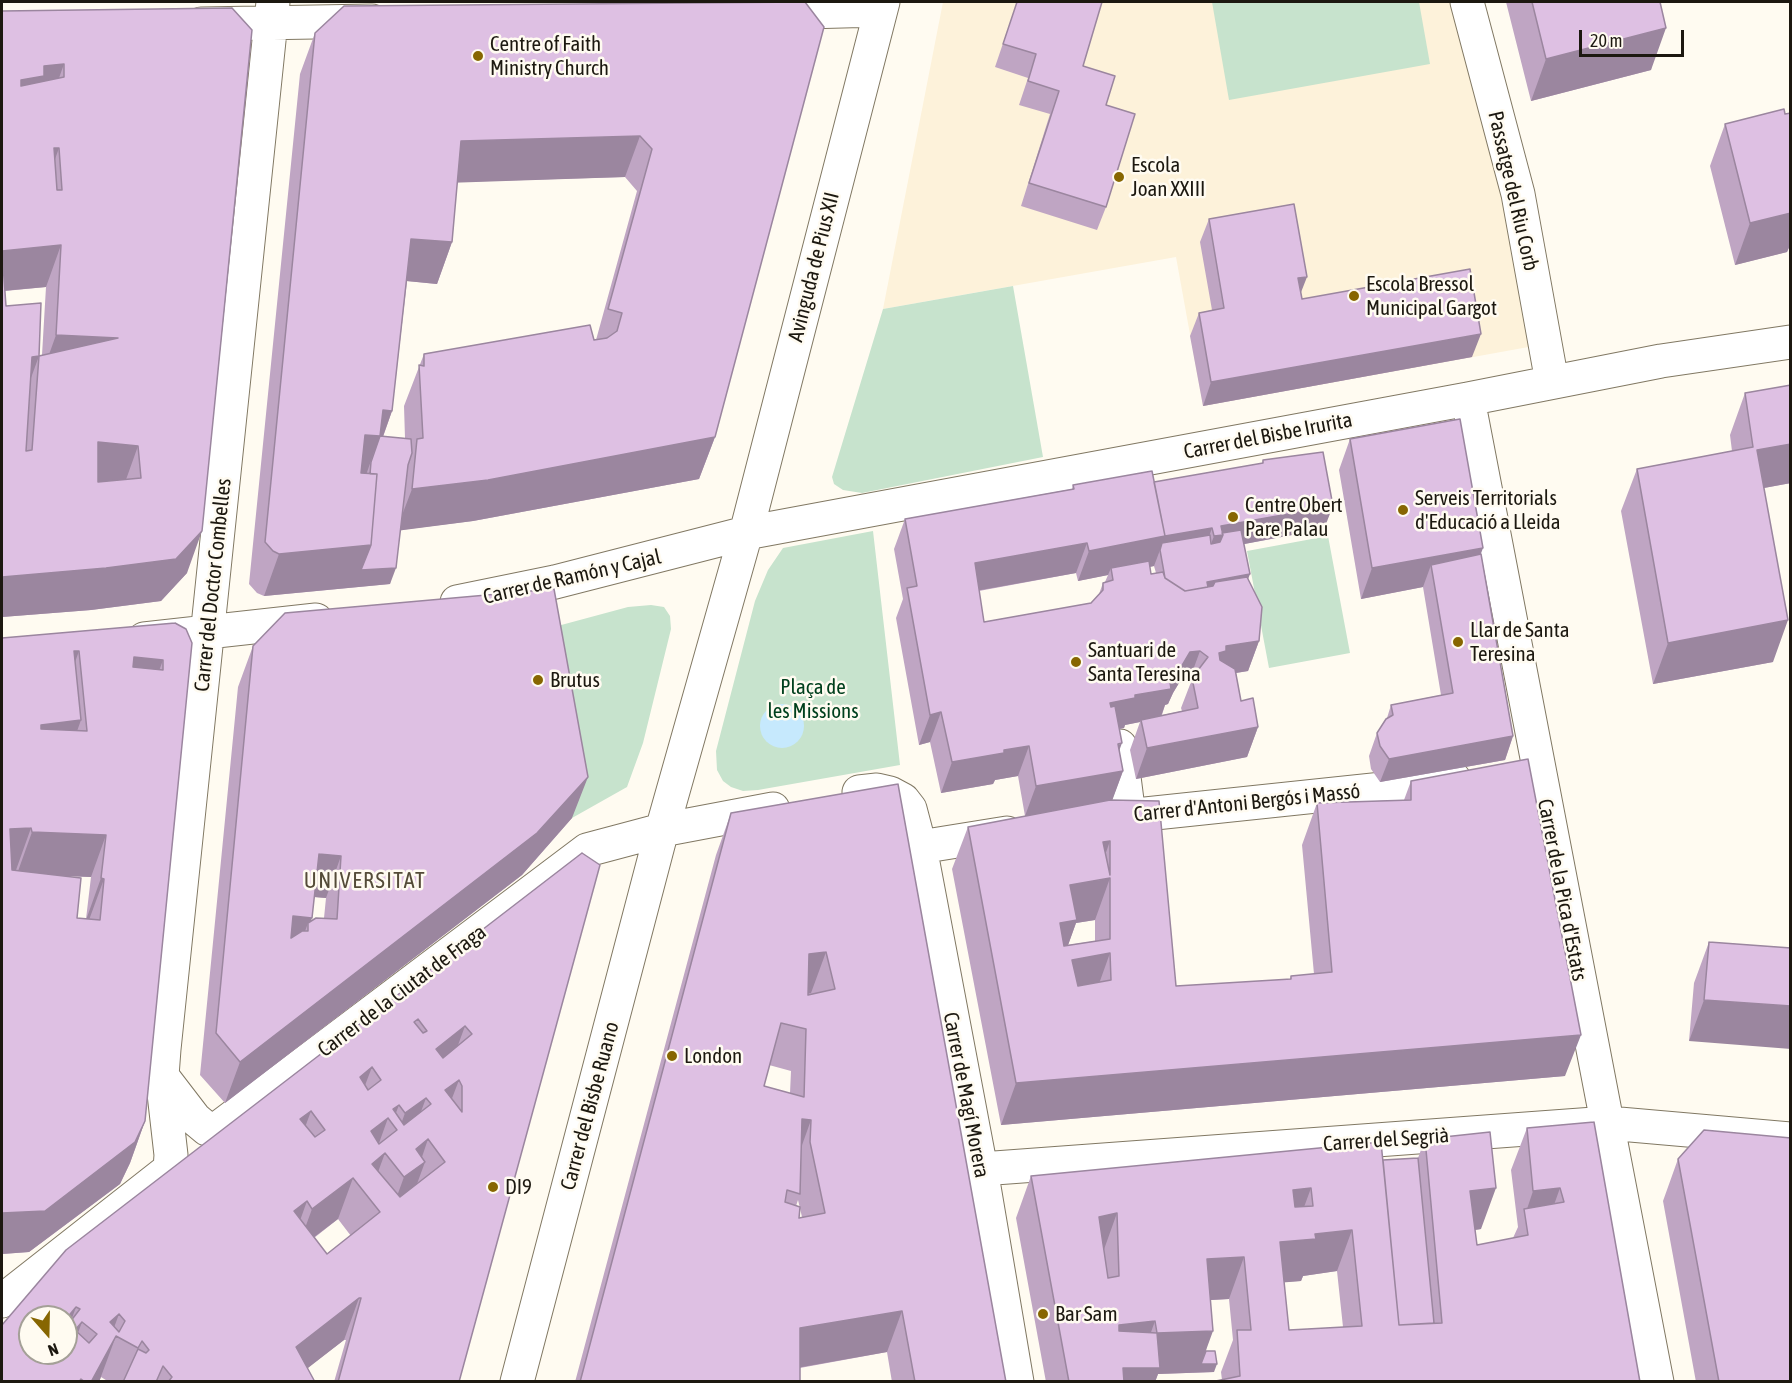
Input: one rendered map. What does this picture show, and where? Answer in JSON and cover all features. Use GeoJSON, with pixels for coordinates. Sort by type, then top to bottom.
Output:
{"type":"FeatureCollection","features":[{"type":"Feature","properties":{"kind":"street","name":"Passatge del Riu Corb"},"geometry":{"type":"LineString","coordinates":[[1467,2],[1518,194],[1552,382]]}},
{"type":"Feature","properties":{"kind":"street"},"geometry":{"type":"LineString","coordinates":[[734,14],[882,6]]}},
{"type":"Feature","properties":{"kind":"street","name":"Avinguda de Pius XII"},"geometry":{"type":"LineString","coordinates":[[746,533],[882,6]]}},
{"type":"Feature","properties":{"kind":"street"},"geometry":{"type":"LineString","coordinates":[[168,25],[272,12],[402,20]]}},
{"type":"Feature","properties":{"kind":"street","name":"Carrer del Doctor Combelles"},"geometry":{"type":"LineString","coordinates":[[2,1301],[170,1169],[171,1155],[162,1076],[272,12]]}},
{"type":"Feature","properties":{"kind":"street","name":"Carrer del Bisbe Irurita"},"geometry":{"type":"LineString","coordinates":[[746,533],[1468,399],[1661,360],[1791,342]]}},
{"type":"Feature","properties":{"kind":"street","name":"Carrer de la Pica d'Estats"},"geometry":{"type":"LineString","coordinates":[[1468,399],[1510,770],[1608,1123],[1657,1382]]}},
{"type":"Feature","properties":{"kind":"street"},"geometry":{"type":"LineString","coordinates":[[662,830],[746,533]]}},
{"type":"Feature","properties":{"kind":"street","name":"Carrer de Ramón y Cajal"},"geometry":{"type":"LineString","coordinates":[[422,606],[469,601],[555,582],[746,533]]}},
{"type":"Feature","properties":{"kind":"street"},"geometry":{"type":"LineString","coordinates":[[115,640],[209,634],[340,617]]}},
{"type":"Feature","properties":{"kind":"street"},"geometry":{"type":"LineString","coordinates":[[1120,746],[1129,816]]}},
{"type":"Feature","properties":{"kind":"street","name":"Carrer d'Antoni Bergós i Massó"},"geometry":{"type":"LineString","coordinates":[[1085,821],[1411,786],[1510,770]]}},
{"type":"Feature","properties":{"kind":"street","name":"Carrer de Magí Morera"},"geometry":{"type":"LineString","coordinates":[[662,830],[877,790],[903,800],[910,809],[920,847],[981,1170],[1017,1382]]}},
{"type":"Feature","properties":{"kind":"street"},"geometry":{"type":"LineString","coordinates":[[920,847],[1038,828]]}},
{"type":"Feature","properties":{"kind":"street","name":"Carrer de la Ciutat de Fraga"},"geometry":{"type":"LineString","coordinates":[[162,1076],[195,1119],[207,1129],[217,1129],[587,850],[662,830]]}},
{"type":"Feature","properties":{"kind":"street","name":"Carrer del Bisbe Ruano"},"geometry":{"type":"LineString","coordinates":[[517,1382],[662,830]]}},
{"type":"Feature","properties":{"kind":"street","name":"Carrer del Segrià"},"geometry":{"type":"LineString","coordinates":[[981,1170],[1608,1123],[1791,1139]]}},
{"type":"Feature","properties":{"kind":"shaded area","name":"Escola Joan XXIII"},"geometry":{"type":"Polygon","coordinates":[[[943,2],[1453,2],[1507,200],[1534,346],[1203,406],[1176,257],[883,309],[943,2]]]}},
{"type":"Feature","properties":{"kind":"green space"},"geometry":{"type":"Polygon","coordinates":[[[1212,2],[1419,2],[1430,64],[1229,100],[1212,2]]]}},
{"type":"Feature","properties":{"kind":"green space"},"geometry":{"type":"Polygon","coordinates":[[[1013,286],[1043,457],[862,493],[843,490],[834,484],[832,477],[883,309],[1013,286]]]}},
{"type":"Feature","properties":{"kind":"green space","name":"Plaça de les Missions"},"geometry":{"type":"Polygon","coordinates":[[[873,531],[900,765],[758,790],[743,791],[731,787],[723,781],[717,770],[716,751],[755,601],[768,570],[783,548],[873,531]]]}},
{"type":"Feature","properties":{"kind":"green space"},"geometry":{"type":"Polygon","coordinates":[[[1328,536],[1350,653],[1269,668],[1247,551],[1328,536]]]}},
{"type":"Feature","properties":{"kind":"green space"},"geometry":{"type":"Polygon","coordinates":[[[651,605],[664,607],[670,616],[671,629],[643,743],[627,787],[572,818],[539,631],[628,607],[651,605]]]}},
{"type":"Feature","properties":{"kind":"water"},"geometry":{"type":"Polygon","coordinates":[[[782,704],[797,711],[804,726],[797,741],[782,748],[767,741],[760,726],[767,711],[782,704]]]}},
{"type":"Feature","properties":{"kind":"building"},"geometry":{"type":"Polygon","coordinates":[[[805,2],[824,27],[715,437],[488,480],[412,489],[417,439],[423,438],[419,365],[424,366],[424,354],[590,325],[594,340],[607,338],[617,331],[622,313],[608,309],[652,149],[640,136],[461,141],[452,242],[411,239],[392,411],[383,410],[380,436],[365,435],[361,473],[377,474],[371,545],[279,554],[273,551],[265,542],[315,33],[344,6],[805,2]]]}},
{"type":"Feature","properties":{"kind":"building"},"geometry":{"type":"Polygon","coordinates":[[[1017,2],[1102,2],[1083,66],[1115,76],[1106,105],[1135,114],[1106,207],[1029,183],[1059,91],[1028,81],[1036,54],[1003,44],[1017,2]]]}},
{"type":"Feature","properties":{"kind":"building"},"geometry":{"type":"Polygon","coordinates":[[[1532,2],[1660,2],[1666,28],[1546,59],[1532,2]]]}},
{"type":"Feature","properties":{"kind":"building"},"geometry":{"type":"Polygon","coordinates":[[[232,8],[252,30],[202,531],[176,559],[2,577],[2,251],[2,11],[232,8]],[[64,64],[44,66],[44,76],[21,80],[21,86],[64,77],[64,64]],[[54,148],[57,190],[62,190],[59,148],[54,148]],[[61,245],[2,251],[6,306],[41,303],[39,356],[118,338],[56,335],[61,245]],[[39,356],[32,357],[26,451],[32,450],[39,356]],[[98,442],[98,482],[141,478],[138,446],[98,442]]]}},
{"type":"Feature","properties":{"kind":"building"},"geometry":{"type":"Polygon","coordinates":[[[1784,109],[1785,114],[1791,113],[1791,213],[1750,223],[1725,124],[1784,109]]]}},
{"type":"Feature","properties":{"kind":"building"},"geometry":{"type":"Polygon","coordinates":[[[1294,204],[1307,277],[1298,278],[1302,299],[1470,269],[1481,334],[1211,382],[1199,313],[1224,308],[1209,219],[1294,204]]]}},
{"type":"Feature","properties":{"kind":"building"},"geometry":{"type":"Polygon","coordinates":[[[1791,385],[1791,444],[1757,450],[1788,620],[1668,643],[1637,469],[1753,447],[1745,393],[1791,385]]]}},
{"type":"Feature","properties":{"kind":"building","name":"Serveis Territorials d'Educació a Lleida"},"geometry":{"type":"Polygon","coordinates":[[[1460,419],[1483,548],[1372,568],[1350,439],[1460,419]]]}},
{"type":"Feature","properties":{"kind":"building"},"geometry":{"type":"Polygon","coordinates":[[[380,436],[411,439],[412,453],[408,465],[396,568],[361,570],[371,545],[377,474],[370,474],[371,462],[380,436]]]}},
{"type":"Feature","properties":{"kind":"building"},"geometry":{"type":"Polygon","coordinates":[[[1323,452],[1333,506],[1221,526],[1223,535],[1214,536],[1212,528],[1165,536],[1154,482],[1263,463],[1263,460],[1323,452]]]}},
{"type":"Feature","properties":{"kind":"building","name":"Santuari de Santa Teresina"},"geometry":{"type":"Polygon","coordinates":[[[1152,471],[1165,536],[1089,551],[1087,543],[975,563],[984,622],[1091,603],[1103,590],[1103,583],[1113,580],[1111,568],[1149,561],[1151,574],[1163,572],[1165,578],[1185,591],[1213,586],[1215,582],[1247,577],[1262,607],[1259,641],[1226,646],[1226,651],[1219,653],[1220,660],[1235,669],[1241,701],[1253,698],[1258,727],[1147,748],[1141,720],[1198,708],[1192,678],[1208,657],[1200,651],[1190,652],[1179,674],[1169,676],[1171,689],[1135,695],[1135,698],[1110,703],[1111,707],[1115,706],[1122,743],[1118,744],[1123,771],[1036,786],[1029,746],[952,762],[941,712],[930,715],[907,588],[917,586],[905,519],[1074,489],[1073,485],[1152,471]]]}},
{"type":"Feature","properties":{"kind":"building"},"geometry":{"type":"Polygon","coordinates":[[[1241,530],[1250,574],[1207,582],[1208,587],[1185,591],[1165,578],[1160,550],[1162,543],[1210,535],[1211,544],[1220,542],[1222,533],[1241,530]]]}},
{"type":"Feature","properties":{"kind":"building","name":"Llar de Santa Teresina"},"geometry":{"type":"Polygon","coordinates":[[[1481,554],[1513,736],[1389,759],[1380,746],[1377,733],[1386,719],[1393,715],[1391,705],[1453,693],[1431,565],[1481,554]]]}},
{"type":"Feature","properties":{"kind":"building"},"geometry":{"type":"Polygon","coordinates":[[[554,589],[588,777],[537,833],[240,1062],[216,1033],[253,646],[285,613],[554,589]],[[319,854],[312,918],[293,916],[291,938],[302,931],[308,931],[308,923],[316,918],[337,919],[341,856],[319,854]]]}},
{"type":"Feature","properties":{"kind":"building"},"geometry":{"type":"Polygon","coordinates":[[[175,623],[186,629],[192,643],[145,1121],[135,1142],[45,1211],[2,1213],[2,638],[175,623]],[[74,651],[81,720],[41,725],[41,729],[87,731],[79,651],[74,651]],[[134,657],[133,667],[163,670],[163,660],[134,657]],[[31,828],[10,829],[12,870],[81,878],[77,918],[100,920],[104,879],[101,878],[106,835],[32,832],[31,828]]]}},
{"type":"Feature","properties":{"kind":"building"},"geometry":{"type":"Polygon","coordinates":[[[1528,759],[1581,1035],[1016,1083],[968,827],[1110,800],[1159,801],[1176,986],[1291,979],[1291,976],[1332,972],[1317,803],[1411,800],[1411,781],[1528,759]],[[1110,841],[1103,842],[1110,875],[1110,841]],[[1110,878],[1070,885],[1077,920],[1060,923],[1064,946],[1110,939],[1110,878]],[[1110,953],[1072,960],[1078,986],[1111,980],[1110,953]]]}},
{"type":"Feature","properties":{"kind":"building"},"geometry":{"type":"Polygon","coordinates":[[[898,784],[1006,1382],[915,1382],[902,1311],[800,1328],[800,1382],[580,1382],[731,813],[898,784]],[[826,952],[809,954],[808,995],[835,989],[826,952]],[[781,1023],[764,1086],[804,1097],[806,1029],[781,1023]],[[802,1119],[800,1194],[787,1190],[785,1202],[800,1207],[799,1218],[825,1213],[810,1142],[811,1120],[802,1119]]]}},
{"type":"Feature","properties":{"kind":"building"},"geometry":{"type":"Polygon","coordinates":[[[582,853],[600,865],[459,1382],[338,1382],[361,1298],[359,1298],[296,1347],[315,1382],[168,1382],[172,1377],[163,1366],[156,1382],[123,1382],[138,1349],[146,1353],[149,1350],[142,1341],[138,1348],[116,1336],[91,1382],[81,1379],[79,1382],[2,1382],[2,1325],[18,1306],[18,1365],[78,1365],[78,1333],[89,1343],[97,1334],[82,1322],[78,1327],[80,1309],[78,1305],[19,1305],[66,1250],[582,853]],[[418,1019],[414,1022],[423,1033],[427,1031],[418,1019]],[[465,1026],[436,1049],[443,1058],[472,1034],[465,1026]],[[372,1067],[360,1077],[368,1090],[381,1080],[372,1067]],[[459,1080],[445,1090],[462,1112],[462,1086],[459,1080]],[[426,1098],[405,1113],[399,1105],[393,1109],[404,1125],[431,1104],[426,1098]],[[311,1111],[300,1119],[315,1137],[325,1130],[311,1111]],[[388,1118],[371,1131],[379,1144],[397,1130],[388,1118]],[[428,1139],[416,1149],[425,1162],[404,1177],[385,1153],[372,1164],[400,1197],[445,1162],[428,1139]],[[353,1178],[312,1209],[307,1201],[294,1211],[327,1254],[380,1212],[353,1178]],[[119,1314],[110,1322],[119,1332],[125,1321],[119,1314]]]}},
{"type":"Feature","properties":{"kind":"building"},"geometry":{"type":"Polygon","coordinates":[[[1709,942],[1791,948],[1791,1006],[1704,1000],[1709,942]]]}},
{"type":"Feature","properties":{"kind":"building"},"geometry":{"type":"Polygon","coordinates":[[[1594,1122],[1640,1382],[1211,1382],[1240,1376],[1237,1330],[1251,1330],[1244,1257],[1207,1259],[1213,1331],[1157,1333],[1160,1368],[1123,1368],[1124,1382],[1069,1382],[1031,1176],[1381,1142],[1399,1325],[1442,1323],[1425,1139],[1490,1132],[1496,1188],[1470,1191],[1477,1245],[1528,1235],[1524,1209],[1564,1202],[1560,1188],[1533,1191],[1527,1128],[1594,1122]],[[1311,1188],[1293,1190],[1295,1207],[1313,1206],[1311,1188]],[[1117,1213],[1099,1217],[1108,1278],[1119,1276],[1117,1213]],[[1352,1230],[1315,1234],[1316,1239],[1280,1242],[1289,1330],[1362,1326],[1352,1230]],[[1155,1321],[1119,1325],[1119,1331],[1157,1333],[1155,1321]]]}},
{"type":"Feature","properties":{"kind":"building"},"geometry":{"type":"Polygon","coordinates":[[[1704,1130],[1791,1138],[1791,1382],[1719,1382],[1678,1159],[1704,1130]]]}},
{"type":"Feature","properties":{"kind":"building"},"geometry":{"type":"Polygon","coordinates":[[[1418,1158],[1434,1323],[1399,1325],[1383,1160],[1418,1158]]]}},
{"type":"Feature","properties":{"kind":"building"},"geometry":{"type":"Polygon","coordinates":[[[1206,1351],[1215,1351],[1217,1364],[1201,1364],[1206,1351]]]}},
{"type":"Feature","properties":{"kind":"place","name":"Centre of Faith Ministry Church"},"geometry":{"type":"Point","coordinates":[478,56]}},
{"type":"Feature","properties":{"kind":"place","name":"Escola Joan XXIII"},"geometry":{"type":"Point","coordinates":[1119,177]}},
{"type":"Feature","properties":{"kind":"place","name":"Escola Bressol Municipal Gargot"},"geometry":{"type":"Point","coordinates":[1354,296]}},
{"type":"Feature","properties":{"kind":"place","name":"Serveis Territorials d'Educació a Lleida"},"geometry":{"type":"Point","coordinates":[1403,510]}},
{"type":"Feature","properties":{"kind":"place","name":"Centre Obert Pare Palau"},"geometry":{"type":"Point","coordinates":[1233,517]}},
{"type":"Feature","properties":{"kind":"place","name":"Llar de Santa Teresina"},"geometry":{"type":"Point","coordinates":[1458,642]}},
{"type":"Feature","properties":{"kind":"place","name":"Santuari de Santa Teresina"},"geometry":{"type":"Point","coordinates":[1076,662]}},
{"type":"Feature","properties":{"kind":"place","name":"Brutus"},"geometry":{"type":"Point","coordinates":[538,680]}},
{"type":"Feature","properties":{"kind":"place","name":"London"},"geometry":{"type":"Point","coordinates":[672,1056]}},
{"type":"Feature","properties":{"kind":"place","name":"DI9"},"geometry":{"type":"Point","coordinates":[493,1187]}},
{"type":"Feature","properties":{"kind":"place","name":"Bar Sam"},"geometry":{"type":"Point","coordinates":[1043,1314]}},
{"type":"Feature","properties":{"kind":"district","name":"UNIVERSITAT"},"geometry":{"type":"Point","coordinates":[365,881]}}]}
